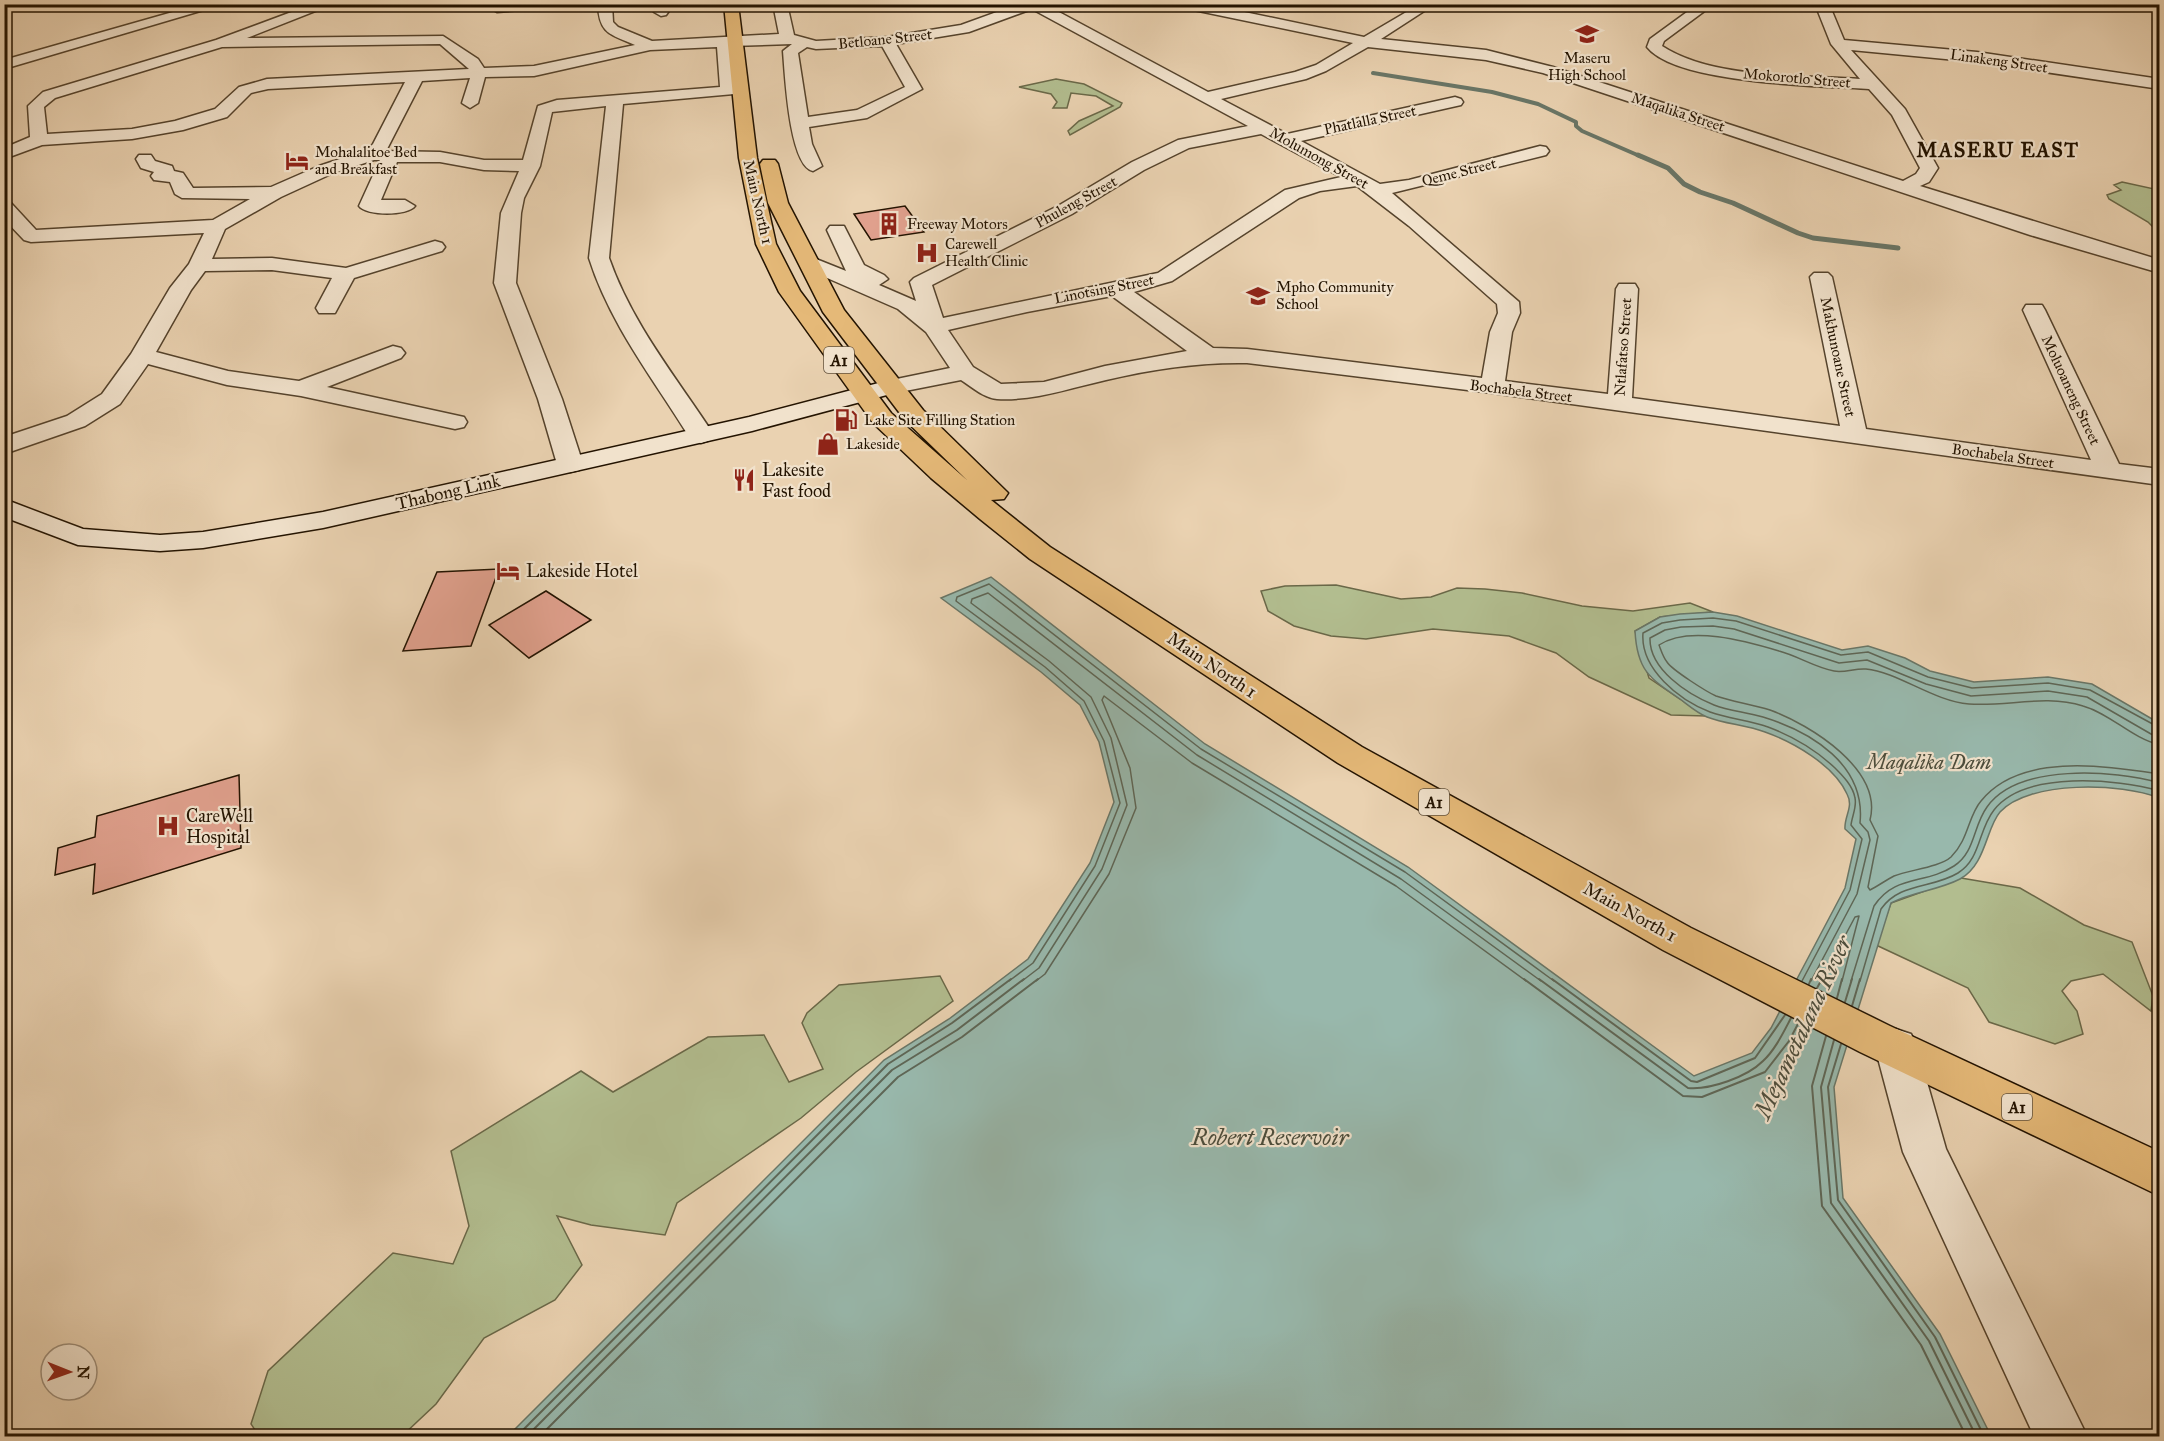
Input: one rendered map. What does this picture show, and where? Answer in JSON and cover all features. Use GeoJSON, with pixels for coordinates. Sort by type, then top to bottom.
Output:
{"type":"FeatureCollection","features":[{"type":"Feature","properties":{"kind":"main road","name":"Main North 1"},"geometry":{"type":"LineString","coordinates":[[731,4],[748,158],[766,244],[790,292],[882,418],[973,500],[1040,553],[1350,754],[1677,939],[2160,1175]]}},
{"type":"Feature","properties":{"kind":"main road","name":"Main North 1"},"geometry":{"type":"LineString","coordinates":[[747,4],[736,40],[763,130],[778,202],[834,312],[914,415],[1007,505],[1124,607]]}},
{"type":"Feature","properties":{"kind":"street"},"geometry":{"type":"LineString","coordinates":[[4,65],[218,4]]}},
{"type":"Feature","properties":{"kind":"street"},"geometry":{"type":"LineString","coordinates":[[27,88],[26,98],[42,98],[221,43],[327,4]]}},
{"type":"Feature","properties":{"kind":"street"},"geometry":{"type":"LineString","coordinates":[[497,8],[547,4]]}},
{"type":"Feature","properties":{"kind":"street"},"geometry":{"type":"LineString","coordinates":[[605,4],[606,23],[613,30],[650,46]]}},
{"type":"Feature","properties":{"kind":"street"},"geometry":{"type":"LineString","coordinates":[[780,4],[787,38]]}},
{"type":"Feature","properties":{"kind":"street","name":"Betloane Street"},"geometry":{"type":"LineString","coordinates":[[4,154],[39,140],[132,134],[177,126],[221,113],[246,90],[267,84],[478,73],[650,46],[736,40],[787,38],[803,43],[887,41],[979,25],[1033,4]]}},
{"type":"Feature","properties":{"kind":"street","name":"Molumong Street"},"geometry":{"type":"LineString","coordinates":[[1033,4],[1368,185],[1508,302],[1509,313],[1501,332],[1492,386]]}},
{"type":"Feature","properties":{"kind":"street","name":"Maqalika Street"},"geometry":{"type":"LineString","coordinates":[[1184,4],[1367,42],[1486,56],[1539,68],[2037,231],[2160,267]]}},
{"type":"Feature","properties":{"kind":"street","name":"Mokorotlo Street"},"geometry":{"type":"LineString","coordinates":[[1708,4],[1657,39],[1654,47],[1666,56],[1686,63],[1766,78],[1871,84]]}},
{"type":"Feature","properties":{"kind":"street"},"geometry":{"type":"LineString","coordinates":[[1821,4],[1838,44],[1899,113],[1929,168],[1923,178],[1904,187]]}},
{"type":"Feature","properties":{"kind":"street"},"geometry":{"type":"LineString","coordinates":[[1206,97],[1300,76],[1339,59],[1429,5]]}},
{"type":"Feature","properties":{"kind":"street"},"geometry":{"type":"LineString","coordinates":[[241,20],[251,33]]}},
{"type":"Feature","properties":{"kind":"street"},"geometry":{"type":"LineString","coordinates":[[221,43],[443,40],[472,62],[478,73],[470,103]]}},
{"type":"Feature","properties":{"kind":"street"},"geometry":{"type":"LineString","coordinates":[[570,464],[550,399],[505,283],[511,213],[515,198],[531,166],[544,109],[557,105],[728,91],[724,47],[736,40]]}},
{"type":"Feature","properties":{"kind":"street"},"geometry":{"type":"LineString","coordinates":[[800,123],[861,114],[914,89],[887,41]]}},
{"type":"Feature","properties":{"kind":"street"},"geometry":{"type":"LineString","coordinates":[[803,43],[790,51],[803,144],[813,166]]}},
{"type":"Feature","properties":{"kind":"street","name":"Linakeng Street"},"geometry":{"type":"LineString","coordinates":[[1838,44],[1977,57],[2160,84]]}},
{"type":"Feature","properties":{"kind":"street"},"geometry":{"type":"LineString","coordinates":[[405,206],[369,206],[381,146],[416,76]]}},
{"type":"Feature","properties":{"kind":"street"},"geometry":{"type":"LineString","coordinates":[[39,140],[36,106],[42,98]]}},
{"type":"Feature","properties":{"kind":"street"},"geometry":{"type":"LineString","coordinates":[[615,100],[599,258],[619,306],[701,435]]}},
{"type":"Feature","properties":{"kind":"street","name":"Phatlalla Street"},"geometry":{"type":"LineString","coordinates":[[1286,139],[1455,102]]}},
{"type":"Feature","properties":{"kind":"street","name":"Phuleng Street"},"geometry":{"type":"LineString","coordinates":[[921,282],[1065,210],[1138,166],[1184,144],[1265,128]]}},
{"type":"Feature","properties":{"kind":"street","name":"Qeme Street"},"geometry":{"type":"LineString","coordinates":[[1368,185],[1410,185],[1540,151]]}},
{"type":"Feature","properties":{"kind":"street"},"geometry":{"type":"LineString","coordinates":[[4,207],[31,236],[217,226],[274,193],[325,170],[381,155],[440,157],[484,165],[531,166]]}},
{"type":"Feature","properties":{"kind":"street"},"geometry":{"type":"LineString","coordinates":[[145,159],[147,164],[166,170],[160,176],[177,177],[182,190],[189,194],[274,193]]}},
{"type":"Feature","properties":{"kind":"street","name":"Linotsing Street"},"geometry":{"type":"LineString","coordinates":[[934,327],[1027,305],[1117,289],[1165,277],[1301,190],[1368,185]]}},
{"type":"Feature","properties":{"kind":"street"},"geometry":{"type":"LineString","coordinates":[[4,446],[76,422],[111,399],[142,355],[181,288],[199,265],[217,226]]}},
{"type":"Feature","properties":{"kind":"street"},"geometry":{"type":"LineString","coordinates":[[837,230],[855,269],[879,279],[921,282],[934,327]]}},
{"type":"Feature","properties":{"kind":"street"},"geometry":{"type":"LineString","coordinates":[[199,265],[272,264],[348,274],[420,249],[435,247]]}},
{"type":"Feature","properties":{"kind":"street"},"geometry":{"type":"LineString","coordinates":[[809,263],[906,304],[934,327],[965,372],[891,387]]}},
{"type":"Feature","properties":{"kind":"street"},"geometry":{"type":"LineString","coordinates":[[327,308],[338,285],[348,274]]}},
{"type":"Feature","properties":{"kind":"street","name":"Makhunoane Street"},"geometry":{"type":"LineString","coordinates":[[1821,277],[1855,436]]}},
{"type":"Feature","properties":{"kind":"street"},"geometry":{"type":"LineString","coordinates":[[1117,289],[1207,355]]}},
{"type":"Feature","properties":{"kind":"street","name":"Ntlafatso Street"},"geometry":{"type":"LineString","coordinates":[[1619,404],[1627,290]]}},
{"type":"Feature","properties":{"kind":"street","name":"Moluoaneng Street"},"geometry":{"type":"LineString","coordinates":[[2034,310],[2109,470]]}},
{"type":"Feature","properties":{"kind":"street"},"geometry":{"type":"LineString","coordinates":[[301,389],[393,353]]}},
{"type":"Feature","properties":{"kind":"street"},"geometry":{"type":"LineString","coordinates":[[142,355],[227,378],[301,389],[455,422]]}},
{"type":"Feature","properties":{"kind":"street","name":"Bochabela Street"},"geometry":{"type":"LineString","coordinates":[[965,372],[996,392],[1044,389],[1105,373],[1207,355],[1247,356],[1492,386],[2160,477]]}},
{"type":"Feature","properties":{"kind":"street","name":"Thabong Link"},"geometry":{"type":"LineString","coordinates":[[4,507],[78,537],[160,543],[203,540],[323,520],[752,424],[891,387]]}},
{"type":"Feature","properties":{"kind":"street"},"geometry":{"type":"LineString","coordinates":[[1886,1043],[1925,1152],[2061,1437]]}},
{"type":"Feature","properties":{"kind":"green space"},"geometry":{"type":"Polygon","coordinates":[[[1056,79],[1084,84],[1122,103],[1120,107],[1070,135],[1068,131],[1079,121],[1113,106],[1096,96],[1071,93],[1067,108],[1053,108],[1057,102],[1051,94],[1019,87],[1056,79]]]}},
{"type":"Feature","properties":{"kind":"green space"},"geometry":{"type":"Polygon","coordinates":[[[2122,182],[2159,190],[2159,233],[2148,222],[2109,199],[2107,195],[2121,190],[2114,185],[2122,182]]]}},
{"type":"Feature","properties":{"kind":"green space"},"geometry":{"type":"Polygon","coordinates":[[[1336,585],[1401,599],[1431,597],[1457,588],[1485,589],[1522,593],[1582,606],[1633,611],[1690,603],[1713,612],[1660,617],[1635,631],[1649,678],[1705,716],[1671,715],[1589,677],[1556,653],[1509,636],[1433,629],[1366,639],[1331,636],[1294,626],[1268,611],[1261,591],[1285,586],[1336,585]]]}},
{"type":"Feature","properties":{"kind":"green space"},"geometry":{"type":"Polygon","coordinates":[[[1961,878],[2020,888],[2084,925],[2132,942],[2153,996],[2151,1011],[2103,974],[2071,981],[2062,991],[2077,1011],[2083,1034],[2055,1044],[1989,1022],[1968,988],[1876,945],[1891,903],[1961,878]]]}},
{"type":"Feature","properties":{"kind":"green space"},"geometry":{"type":"Polygon","coordinates":[[[940,976],[953,1001],[856,1072],[801,1118],[677,1203],[665,1235],[591,1225],[557,1216],[582,1265],[555,1300],[484,1338],[436,1404],[402,1436],[259,1436],[251,1424],[268,1371],[393,1253],[453,1264],[469,1226],[451,1151],[581,1071],[613,1092],[708,1037],[764,1035],[789,1082],[823,1069],[802,1023],[807,1013],[839,985],[940,976]]]}},
{"type":"Feature","properties":{"kind":"water","name":"Robert Reservoir"},"geometry":{"type":"Polygon","coordinates":[[[991,577],[1205,744],[1408,867],[1694,1076],[1752,1053],[1771,1028],[1845,888],[1856,839],[1845,829],[1850,803],[1841,783],[1833,773],[1800,748],[1776,736],[1714,719],[1693,709],[1660,685],[1647,672],[1639,655],[1635,631],[1660,617],[1680,614],[1713,612],[1737,616],[1842,650],[1868,646],[1905,658],[1930,671],[1974,682],[2048,677],[2092,684],[2159,723],[2159,798],[2123,789],[2100,787],[2076,787],[2032,794],[2014,802],[2000,812],[1980,856],[1969,873],[1952,883],[1891,903],[1834,1087],[1843,1198],[1940,1334],[1991,1436],[508,1436],[884,1060],[949,1019],[1028,959],[1090,863],[1114,802],[1099,742],[1080,705],[1041,672],[941,598],[991,577]]]}},
{"type":"Feature","properties":{"kind":"building","name":"Freeway Motors"},"geometry":{"type":"Polygon","coordinates":[[[905,206],[924,232],[871,240],[854,214],[905,206]]]}},
{"type":"Feature","properties":{"kind":"building"},"geometry":{"type":"Polygon","coordinates":[[[499,569],[471,646],[403,651],[437,572],[499,569]]]}},
{"type":"Feature","properties":{"kind":"building"},"geometry":{"type":"Polygon","coordinates":[[[546,591],[591,620],[529,658],[489,625],[546,591]]]}},
{"type":"Feature","properties":{"kind":"building","name":"CareWell Hospital"},"geometry":{"type":"Polygon","coordinates":[[[239,775],[241,848],[93,894],[95,864],[55,875],[58,848],[95,837],[97,816],[239,775]]]}},
{"type":"Feature","properties":{"kind":"waterway"},"geometry":{"type":"LineString","coordinates":[[1373,73],[1492,92],[1538,104],[1576,122],[1576,126],[1582,131],[1642,157]]}},
{"type":"Feature","properties":{"kind":"waterway"},"geometry":{"type":"LineString","coordinates":[[1638,155],[1668,168],[1684,184],[1700,192],[1733,203],[1798,233],[1813,238],[1898,248]]}},
{"type":"Feature","properties":{"kind":"place","name":"Maseru High School"},"geometry":{"type":"Point","coordinates":[1587,34]}},
{"type":"Feature","properties":{"kind":"place","name":"Mohalalitoe Bed and Breakfast"},"geometry":{"type":"Point","coordinates":[297,161]}},
{"type":"Feature","properties":{"kind":"place","name":"Freeway Motors"},"geometry":{"type":"Point","coordinates":[889,224]}},
{"type":"Feature","properties":{"kind":"place","name":"Carewell Health Clinic"},"geometry":{"type":"Point","coordinates":[927,253]}},
{"type":"Feature","properties":{"kind":"place","name":"Mpho Community School"},"geometry":{"type":"Point","coordinates":[1258,296]}},
{"type":"Feature","properties":{"kind":"place","name":"Lake Site Filling Station"},"geometry":{"type":"Point","coordinates":[846,420]}},
{"type":"Feature","properties":{"kind":"place","name":"Lakeside"},"geometry":{"type":"Point","coordinates":[828,444]}},
{"type":"Feature","properties":{"kind":"place","name":"Lakesite Fast food"},"geometry":{"type":"Point","coordinates":[744,480]}},
{"type":"Feature","properties":{"kind":"place","name":"Lakeside Hotel"},"geometry":{"type":"Point","coordinates":[508,571]}},
{"type":"Feature","properties":{"kind":"place","name":"CareWell Hospital"},"geometry":{"type":"Point","coordinates":[168,826]}},
{"type":"Feature","properties":{"kind":"district","name":"MASERU EAST"},"geometry":{"type":"Point","coordinates":[1998,150]}},
{"type":"Feature","properties":{"kind":"water label","name":"Maqalika Dam"},"geometry":{"type":"Point","coordinates":[1929,762]}},
{"type":"Feature","properties":{"kind":"water label","name":"Mejametalana River"},"geometry":{"type":"Point","coordinates":[1803,1027]}}]}
